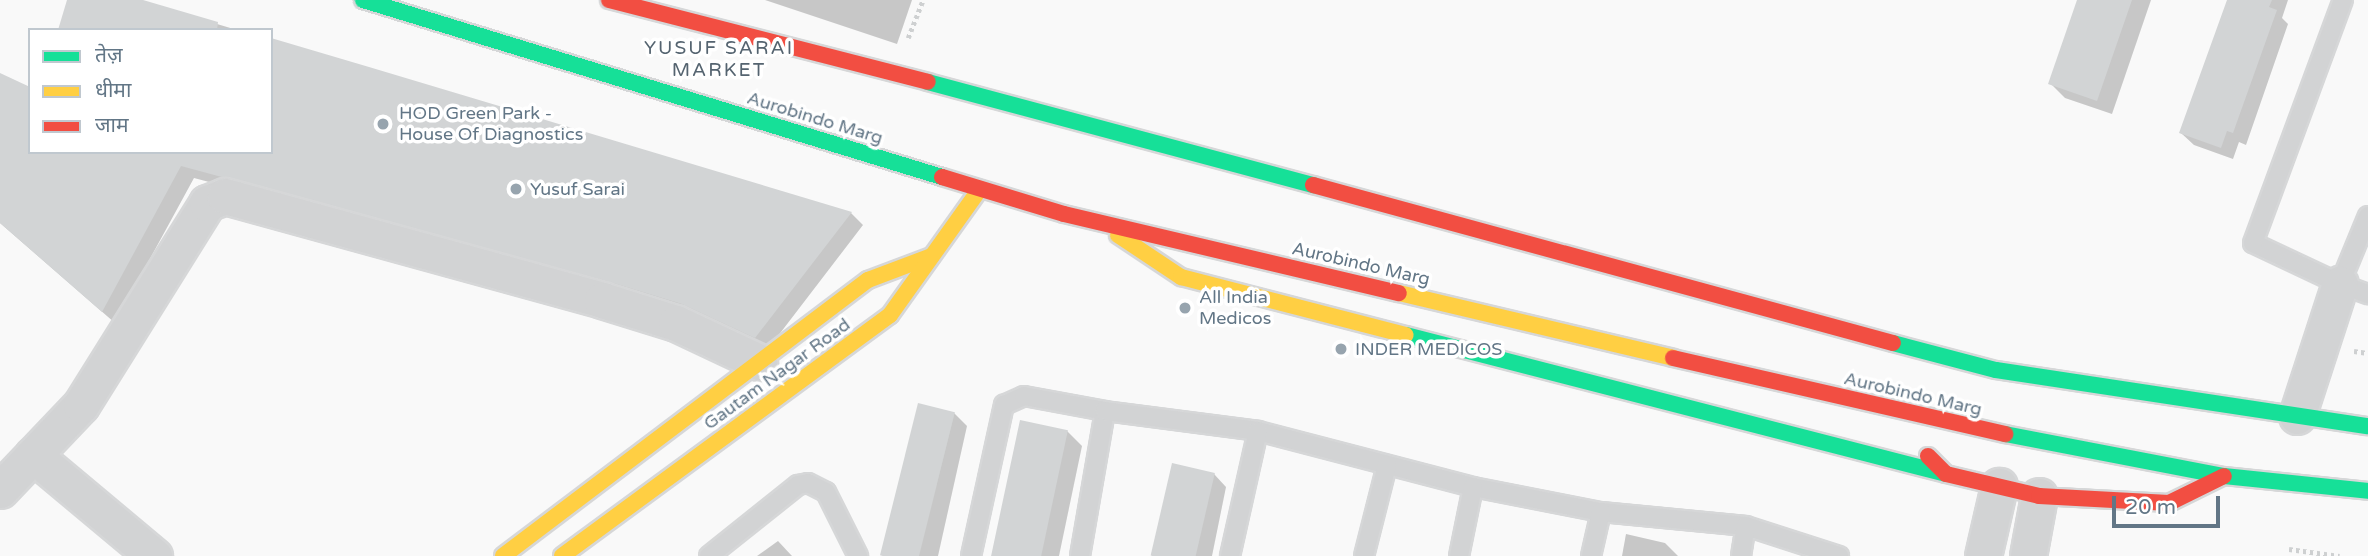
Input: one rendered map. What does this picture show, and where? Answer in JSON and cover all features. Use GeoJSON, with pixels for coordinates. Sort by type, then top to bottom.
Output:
{"type":"FeatureCollection","features":[{"type":"Feature","properties":{"kind":"main road","name":"Aurobindo Marg"},"geometry":{"type":"LineString","coordinates":[[363,0],[980,189],[1099,222],[1881,407],[2224,476],[2368,491]]}},
{"type":"Feature","properties":{"kind":"main road"},"geometry":{"type":"LineString","coordinates":[[610,0],[1126,132],[1541,250],[1996,370],[2368,426]]}},
{"type":"Feature","properties":{"kind":"main road","name":"Gautam Nagar Road"},"geometry":{"type":"LineString","coordinates":[[562,556],[890,315],[980,189]]}},
{"type":"Feature","properties":{"kind":"main road"},"geometry":{"type":"LineString","coordinates":[[1099,222],[1181,277],[2039,496],[2169,503],[2224,476]]}},
{"type":"Feature","properties":{"kind":"main road"},"geometry":{"type":"LineString","coordinates":[[503,556],[868,280],[932,256]]}},
{"type":"Feature","properties":{"kind":"main road"},"geometry":{"type":"LineString","coordinates":[[1881,407],[1900,426]]}},
{"type":"Feature","properties":{"kind":"main road"},"geometry":{"type":"LineString","coordinates":[[1918,445],[1946,474]]}},
{"type":"Feature","properties":{"kind":"street"},"geometry":{"type":"LineString","coordinates":[[0,490],[81,405],[207,203],[225,196],[676,323],[759,362]]}},
{"type":"Feature","properties":{"kind":"street"},"geometry":{"type":"LineString","coordinates":[[2297,416],[2354,289]]}},
{"type":"Feature","properties":{"kind":"street"},"geometry":{"type":"LineString","coordinates":[[33,455],[154,556]]}},
{"type":"Feature","properties":{"kind":"street"},"geometry":{"type":"LineString","coordinates":[[1983,556],[1998,486]]}},
{"type":"Feature","properties":{"kind":"street"},"geometry":{"type":"LineString","coordinates":[[2028,556],[2039,496]]}},
{"type":"Feature","properties":{"kind":"lane"},"geometry":{"type":"LineString","coordinates":[[2343,0],[2253,243],[2354,289],[2368,216]]}},
{"type":"Feature","properties":{"kind":"lane"},"geometry":{"type":"LineString","coordinates":[[971,556],[1004,405],[1024,396],[1105,411],[1258,431],[1473,487],[1601,512],[1746,526],[1831,555]]}},
{"type":"Feature","properties":{"kind":"lane"},"geometry":{"type":"LineString","coordinates":[[1080,556],[1105,411]]}},
{"type":"Feature","properties":{"kind":"lane"},"geometry":{"type":"LineString","coordinates":[[1230,556],[1258,431]]}},
{"type":"Feature","properties":{"kind":"lane"},"geometry":{"type":"LineString","coordinates":[[1364,556],[1387,465]]}},
{"type":"Feature","properties":{"kind":"lane"},"geometry":{"type":"LineString","coordinates":[[709,556],[798,485],[808,483],[826,492],[858,556]]}},
{"type":"Feature","properties":{"kind":"lane"},"geometry":{"type":"LineString","coordinates":[[1459,556],[1473,487]]}},
{"type":"Feature","properties":{"kind":"lane"},"geometry":{"type":"LineString","coordinates":[[1591,556],[1601,512]]}},
{"type":"Feature","properties":{"kind":"lane"},"geometry":{"type":"LineString","coordinates":[[1741,556],[1746,526]]}},
{"type":"Feature","properties":{"kind":"path"},"geometry":{"type":"LineString","coordinates":[[2289,548],[2340,556]]}},
{"type":"Feature","properties":{"kind":"building"},"geometry":{"type":"Polygon","coordinates":[[[67,0],[143,0],[218,22],[217,28],[59,28],[67,0]]]}},
{"type":"Feature","properties":{"kind":"building"},"geometry":{"type":"Polygon","coordinates":[[[2077,0],[2132,0],[2097,101],[2048,84],[2077,0]]]}},
{"type":"Feature","properties":{"kind":"building"},"geometry":{"type":"Polygon","coordinates":[[[2227,0],[2272,0],[2269,7],[2277,10],[2233,133],[2227,131],[2221,148],[2179,133],[2227,0]]]}},
{"type":"Feature","properties":{"kind":"building","name":"Yusuf Sarai"},"geometry":{"type":"Polygon","coordinates":[[[273,39],[852,212],[755,338],[682,304],[607,281],[181,166],[102,312],[0,223],[0,73],[28,86],[28,154],[273,154],[273,39]]]}},
{"type":"Feature","properties":{"kind":"building"},"geometry":{"type":"Polygon","coordinates":[[[918,403],[955,412],[919,556],[880,555],[918,403]]]}},
{"type":"Feature","properties":{"kind":"building"},"geometry":{"type":"Polygon","coordinates":[[[1020,420],[1068,430],[1041,556],[991,556],[1020,420]]]}},
{"type":"Feature","properties":{"kind":"building"},"geometry":{"type":"Polygon","coordinates":[[[1172,463],[1215,473],[1196,556],[1151,556],[1172,463]]]}},
{"type":"Feature","properties":{"kind":"traffic: fast"},"geometry":{"type":"LineString","coordinates":[[363,0],[942,177]]}},
{"type":"Feature","properties":{"kind":"traffic: fast"},"geometry":{"type":"LineString","coordinates":[[928,82],[1313,185]]}},
{"type":"Feature","properties":{"kind":"traffic: fast"},"geometry":{"type":"LineString","coordinates":[[1406,335],[1946,474]]}},
{"type":"Feature","properties":{"kind":"traffic: fast"},"geometry":{"type":"LineString","coordinates":[[1893,343],[1996,370],[2368,426]]}},
{"type":"Feature","properties":{"kind":"traffic: fast"},"geometry":{"type":"LineString","coordinates":[[2005,434],[2224,476],[2368,491]]}},
{"type":"Feature","properties":{"kind":"traffic: slow"},"geometry":{"type":"LineString","coordinates":[[562,556],[890,315],[980,189]]}},
{"type":"Feature","properties":{"kind":"traffic: slow"},"geometry":{"type":"LineString","coordinates":[[1118,235],[1181,277],[1406,335]]}},
{"type":"Feature","properties":{"kind":"traffic: slow"},"geometry":{"type":"LineString","coordinates":[[503,556],[868,280],[932,256]]}},
{"type":"Feature","properties":{"kind":"traffic: slow"},"geometry":{"type":"LineString","coordinates":[[1399,293],[1673,358]]}},
{"type":"Feature","properties":{"kind":"traffic: jam"},"geometry":{"type":"LineString","coordinates":[[609,0],[928,82]]}},
{"type":"Feature","properties":{"kind":"traffic: jam"},"geometry":{"type":"LineString","coordinates":[[942,177],[1064,214],[1399,293]]}},
{"type":"Feature","properties":{"kind":"traffic: jam"},"geometry":{"type":"LineString","coordinates":[[1313,185],[1893,343]]}},
{"type":"Feature","properties":{"kind":"traffic: jam"},"geometry":{"type":"LineString","coordinates":[[1673,358],[2005,434]]}},
{"type":"Feature","properties":{"kind":"traffic: jam"},"geometry":{"type":"LineString","coordinates":[[1928,456],[1946,474],[2039,496],[2169,503],[2224,476]]}},
{"type":"Feature","properties":{"kind":"place","name":"HOD Green Park - House Of Diagnostics"},"geometry":{"type":"Point","coordinates":[383,124]}},
{"type":"Feature","properties":{"kind":"place","name":"Yusuf Sarai"},"geometry":{"type":"Point","coordinates":[516,189]}},
{"type":"Feature","properties":{"kind":"place","name":"All India Medicos"},"geometry":{"type":"Point","coordinates":[1185,308]}},
{"type":"Feature","properties":{"kind":"place","name":"INDER MEDICOS"},"geometry":{"type":"Point","coordinates":[1341,349]}},
{"type":"Feature","properties":{"kind":"district","name":"YUSUF SARAI MARKET"},"geometry":{"type":"Point","coordinates":[719,60]}}]}
